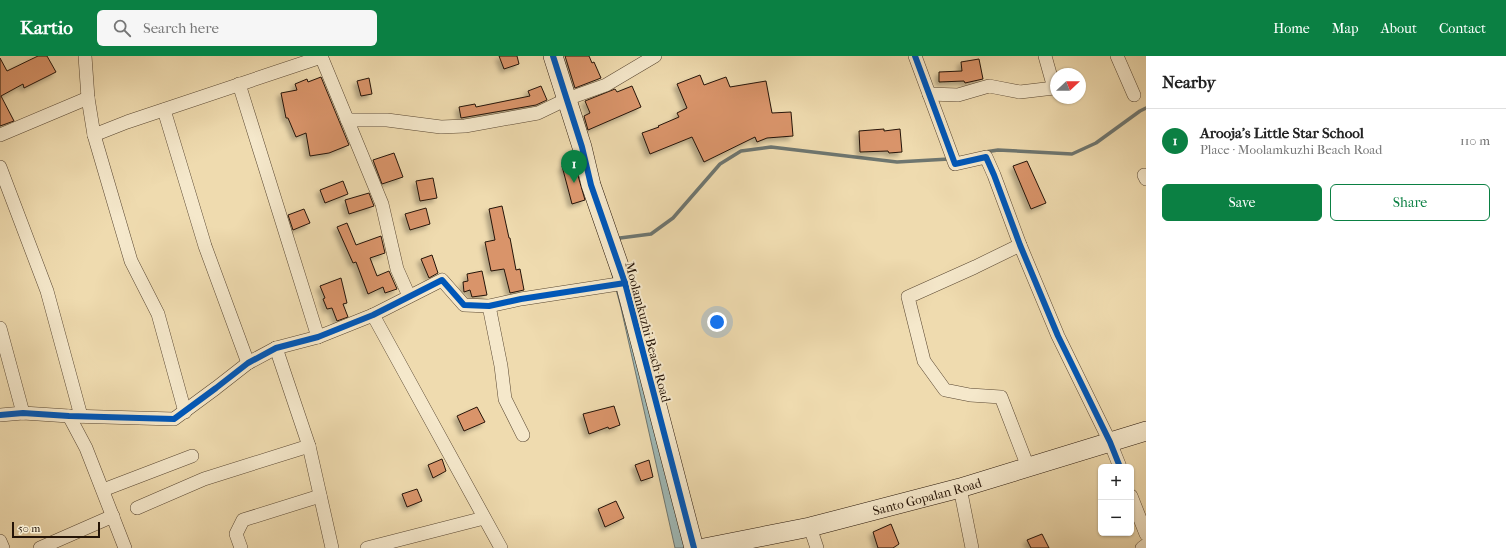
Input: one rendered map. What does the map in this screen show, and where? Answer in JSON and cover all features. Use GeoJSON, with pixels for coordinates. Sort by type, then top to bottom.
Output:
{"type":"FeatureCollection","features":[{"type":"Feature","properties":{"kind":"street"},"geometry":{"type":"LineString","coordinates":[[84,56],[88,98],[94,135],[131,261],[158,314],[184,412]]}},
{"type":"Feature","properties":{"kind":"street"},"geometry":{"type":"LineString","coordinates":[[94,135],[321,56],[382,204],[397,269],[409,296]]}},
{"type":"Feature","properties":{"kind":"street","name":"Moolamkuzhi Beach Road"},"geometry":{"type":"LineString","coordinates":[[553,56],[582,147],[591,185],[694,548]]}},
{"type":"Feature","properties":{"kind":"street"},"geometry":{"type":"LineString","coordinates":[[347,120],[387,120],[441,127],[465,126],[538,113],[567,99],[606,85],[655,56]]}},
{"type":"Feature","properties":{"kind":"street"},"geometry":{"type":"LineString","coordinates":[[915,56],[953,159],[986,157],[1020,245],[1058,336],[1110,442],[1119,464]]}},
{"type":"Feature","properties":{"kind":"street"},"geometry":{"type":"LineString","coordinates":[[929,94],[958,95],[989,86],[1020,92],[1054,88],[1045,56]]}},
{"type":"Feature","properties":{"kind":"street"},"geometry":{"type":"LineString","coordinates":[[1117,56],[1134,95]]}},
{"type":"Feature","properties":{"kind":"street"},"geometry":{"type":"LineString","coordinates":[[240,84],[318,337]]}},
{"type":"Feature","properties":{"kind":"street"},"geometry":{"type":"LineString","coordinates":[[0,135],[88,98]]}},
{"type":"Feature","properties":{"kind":"street"},"geometry":{"type":"LineString","coordinates":[[164,110],[205,246],[248,363]]}},
{"type":"Feature","properties":{"kind":"street"},"geometry":{"type":"LineString","coordinates":[[0,167],[47,291],[75,416],[125,548]]}},
{"type":"Feature","properties":{"kind":"street"},"geometry":{"type":"LineString","coordinates":[[1020,245],[908,297],[924,361],[945,390],[970,395],[1001,397],[1028,467]]}},
{"type":"Feature","properties":{"kind":"street"},"geometry":{"type":"LineString","coordinates":[[0,415],[23,413],[174,419],[248,363],[276,348],[318,337],[373,315],[442,280],[464,305],[489,306],[521,299],[620,284]]}},
{"type":"Feature","properties":{"kind":"street"},"geometry":{"type":"LineString","coordinates":[[489,306],[501,366],[505,399],[523,435]]}},
{"type":"Feature","properties":{"kind":"street"},"geometry":{"type":"LineString","coordinates":[[373,315],[501,548]]}},
{"type":"Feature","properties":{"kind":"street"},"geometry":{"type":"LineString","coordinates":[[0,328],[23,413]]}},
{"type":"Feature","properties":{"kind":"street"},"geometry":{"type":"LineString","coordinates":[[276,348],[309,446],[332,548]]}},
{"type":"Feature","properties":{"kind":"street","name":"Santo Gopalan Road"},"geometry":{"type":"LineString","coordinates":[[704,548],[810,527],[960,488],[1146,431]]}},
{"type":"Feature","properties":{"kind":"street"},"geometry":{"type":"LineString","coordinates":[[137,508],[204,480],[309,446]]}},
{"type":"Feature","properties":{"kind":"street"},"geometry":{"type":"LineString","coordinates":[[103,490],[192,456]]}},
{"type":"Feature","properties":{"kind":"street"},"geometry":{"type":"LineString","coordinates":[[960,488],[972,548]]}},
{"type":"Feature","properties":{"kind":"street"},"geometry":{"type":"LineString","coordinates":[[241,548],[236,534],[243,520],[320,496]]}},
{"type":"Feature","properties":{"kind":"street"},"geometry":{"type":"LineString","coordinates":[[1133,500],[1146,534]]}},
{"type":"Feature","properties":{"kind":"street"},"geometry":{"type":"LineString","coordinates":[[40,548],[113,516]]}},
{"type":"Feature","properties":{"kind":"street"},"geometry":{"type":"LineString","coordinates":[[366,548],[484,518]]}},
{"type":"Feature","properties":{"kind":"street"},"geometry":{"type":"LineString","coordinates":[[810,527],[817,548]]}},
{"type":"Feature","properties":{"kind":"street"},"geometry":{"type":"LineString","coordinates":[[0,541],[3,548]]}},
{"type":"Feature","properties":{"kind":"street"},"geometry":{"type":"LineString","coordinates":[[1142,548],[1146,545]]}},
{"type":"Feature","properties":{"kind":"water"},"geometry":{"type":"Polygon","coordinates":[[[558,56],[685,548],[675,548],[621,308],[567,107],[558,56]]]}},
{"type":"Feature","properties":{"kind":"building"},"geometry":{"type":"Polygon","coordinates":[[[38,56],[47,56],[56,72],[24,88],[23,84],[1,96],[14,121],[0,126],[0,58],[7,71],[38,56]]]}},
{"type":"Feature","properties":{"kind":"building"},"geometry":{"type":"Polygon","coordinates":[[[499,56],[517,56],[519,64],[504,69],[499,56]]]}},
{"type":"Feature","properties":{"kind":"building"},"geometry":{"type":"Polygon","coordinates":[[[565,56],[589,56],[592,63],[594,62],[601,78],[575,88],[565,56]]]}},
{"type":"Feature","properties":{"kind":"building"},"geometry":{"type":"Polygon","coordinates":[[[979,59],[983,79],[965,83],[964,81],[939,82],[939,72],[962,71],[961,62],[979,59]]]}},
{"type":"Feature","properties":{"kind":"building"},"geometry":{"type":"Polygon","coordinates":[[[700,75],[704,85],[726,77],[730,87],[766,81],[772,113],[791,112],[793,136],[767,138],[757,142],[755,137],[704,162],[692,137],[650,154],[642,133],[659,127],[658,126],[679,117],[677,113],[687,108],[677,84],[700,75]]]}},
{"type":"Feature","properties":{"kind":"building"},"geometry":{"type":"Polygon","coordinates":[[[321,77],[349,145],[329,153],[310,156],[306,133],[296,137],[288,118],[286,118],[281,93],[297,90],[295,84],[307,79],[308,82],[321,77]]]}},
{"type":"Feature","properties":{"kind":"building"},"geometry":{"type":"Polygon","coordinates":[[[369,78],[372,94],[361,96],[357,81],[369,78]]]}},
{"type":"Feature","properties":{"kind":"building"},"geometry":{"type":"Polygon","coordinates":[[[541,86],[547,100],[536,105],[461,118],[459,107],[475,104],[476,107],[530,96],[528,91],[541,86]]]}},
{"type":"Feature","properties":{"kind":"building"},"geometry":{"type":"Polygon","coordinates":[[[632,86],[641,107],[588,130],[584,116],[590,113],[585,101],[615,89],[617,92],[632,86]]]}},
{"type":"Feature","properties":{"kind":"building"},"geometry":{"type":"Polygon","coordinates":[[[884,129],[884,131],[900,129],[902,152],[860,152],[859,131],[884,129]]]}},
{"type":"Feature","properties":{"kind":"building"},"geometry":{"type":"Polygon","coordinates":[[[394,153],[403,177],[382,184],[373,160],[394,153]]]}},
{"type":"Feature","properties":{"kind":"building"},"geometry":{"type":"Polygon","coordinates":[[[1027,161],[1046,203],[1031,209],[1013,166],[1027,161]]]}},
{"type":"Feature","properties":{"kind":"building"},"geometry":{"type":"Polygon","coordinates":[[[574,162],[585,200],[572,204],[562,166],[574,162]]]}},
{"type":"Feature","properties":{"kind":"building"},"geometry":{"type":"Polygon","coordinates":[[[433,178],[437,198],[420,201],[416,181],[433,178]]]}},
{"type":"Feature","properties":{"kind":"building"},"geometry":{"type":"Polygon","coordinates":[[[343,181],[348,194],[325,203],[320,190],[343,181]]]}},
{"type":"Feature","properties":{"kind":"building"},"geometry":{"type":"Polygon","coordinates":[[[369,193],[374,206],[349,214],[345,200],[369,193]]]}},
{"type":"Feature","properties":{"kind":"building"},"geometry":{"type":"Polygon","coordinates":[[[502,206],[516,270],[520,269],[524,290],[510,293],[504,269],[491,271],[485,242],[495,240],[489,209],[502,206]]]}},
{"type":"Feature","properties":{"kind":"building"},"geometry":{"type":"Polygon","coordinates":[[[426,208],[430,224],[410,230],[405,214],[426,208]]]}},
{"type":"Feature","properties":{"kind":"building"},"geometry":{"type":"Polygon","coordinates":[[[304,209],[310,223],[293,230],[288,215],[304,209]]]}},
{"type":"Feature","properties":{"kind":"building"},"geometry":{"type":"Polygon","coordinates":[[[347,223],[356,245],[381,236],[385,253],[370,258],[377,276],[389,271],[397,289],[385,293],[383,287],[368,294],[356,262],[353,263],[337,227],[347,223]]]}},
{"type":"Feature","properties":{"kind":"building"},"geometry":{"type":"Polygon","coordinates":[[[432,255],[438,273],[429,278],[421,259],[432,255]]]}},
{"type":"Feature","properties":{"kind":"building"},"geometry":{"type":"Polygon","coordinates":[[[482,271],[487,295],[472,297],[470,290],[464,292],[463,282],[468,281],[467,274],[482,271]]]}},
{"type":"Feature","properties":{"kind":"building"},"geometry":{"type":"Polygon","coordinates":[[[341,278],[347,303],[343,304],[348,317],[337,321],[332,308],[327,309],[323,299],[325,298],[320,286],[341,278]]]}},
{"type":"Feature","properties":{"kind":"building"},"geometry":{"type":"Polygon","coordinates":[[[614,406],[620,425],[609,429],[608,427],[589,434],[583,414],[614,406]]]}},
{"type":"Feature","properties":{"kind":"building"},"geometry":{"type":"Polygon","coordinates":[[[477,407],[485,422],[464,431],[457,416],[477,407]]]}},
{"type":"Feature","properties":{"kind":"building"},"geometry":{"type":"Polygon","coordinates":[[[442,459],[446,471],[433,478],[428,465],[442,459]]]}},
{"type":"Feature","properties":{"kind":"building"},"geometry":{"type":"Polygon","coordinates":[[[649,460],[653,477],[641,481],[635,465],[649,460]]]}},
{"type":"Feature","properties":{"kind":"building"},"geometry":{"type":"Polygon","coordinates":[[[417,489],[422,501],[407,507],[402,494],[417,489]]]}},
{"type":"Feature","properties":{"kind":"building"},"geometry":{"type":"Polygon","coordinates":[[[616,501],[624,518],[605,527],[598,509],[616,501]]]}},
{"type":"Feature","properties":{"kind":"building"},"geometry":{"type":"Polygon","coordinates":[[[891,524],[899,544],[893,548],[878,548],[873,532],[891,524]]]}},
{"type":"Feature","properties":{"kind":"building"},"geometry":{"type":"Polygon","coordinates":[[[1042,534],[1049,548],[1031,548],[1027,540],[1042,534]]]}},
{"type":"Feature","properties":{"kind":"waterway"},"geometry":{"type":"LineString","coordinates":[[985,152],[998,150],[1072,154],[1096,143],[1146,108]]}},
{"type":"Feature","properties":{"kind":"waterway"},"geometry":{"type":"LineString","coordinates":[[620,238],[651,234],[673,218],[720,164],[741,151],[771,147],[897,162],[949,159]]}},
{"type":"Feature","properties":{"kind":"cycle path"},"geometry":{"type":"LineString","coordinates":[[553,56],[582,147],[591,185],[625,283],[694,548]]}},
{"type":"Feature","properties":{"kind":"cycle path"},"geometry":{"type":"LineString","coordinates":[[915,56],[955,164],[986,157],[1020,245],[1058,336],[1110,442],[1119,464]]}},
{"type":"Feature","properties":{"kind":"cycle path"},"geometry":{"type":"LineString","coordinates":[[0,415],[23,413],[174,419],[248,363],[276,348],[318,337],[373,315],[442,280],[464,305],[489,306],[521,299],[625,283]]}},
{"type":"Feature","properties":{"kind":"place","name":"Arooja's Little Star School"},"geometry":{"type":"Point","coordinates":[574,183]}}]}
